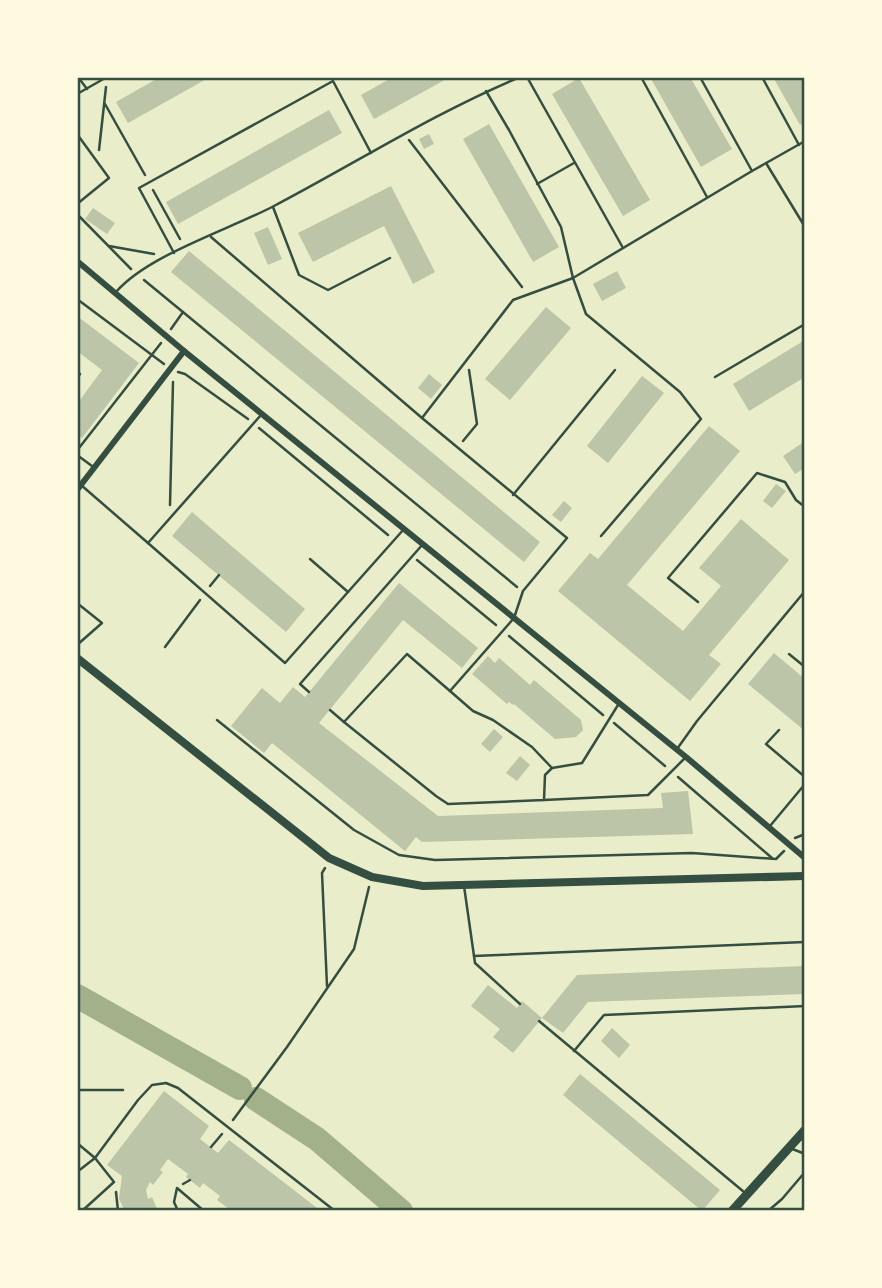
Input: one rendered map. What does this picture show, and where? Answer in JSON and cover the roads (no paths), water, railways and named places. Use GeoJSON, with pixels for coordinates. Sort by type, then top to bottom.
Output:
{"type":"FeatureCollection","features":[{"type":"Feature","properties":{"kind":"main road"},"geometry":{"type":"LineString","coordinates":[[732,1211],[805,1130]]}},
{"type":"Feature","properties":{"kind":"street"},"geometry":{"type":"LineString","coordinates":[[77,261],[184,351],[686,757],[805,858]]}},
{"type":"Feature","properties":{"kind":"street"},"geometry":{"type":"LineString","coordinates":[[79,488],[184,351]]}},
{"type":"Feature","properties":{"kind":"street"},"geometry":{"type":"LineString","coordinates":[[77,658],[329,858],[372,877],[423,886],[805,877]]}},
{"type":"Feature","properties":{"kind":"lane"},"geometry":{"type":"LineString","coordinates":[[79,77],[87,89]]}},
{"type":"Feature","properties":{"kind":"lane"},"geometry":{"type":"LineString","coordinates":[[77,94],[107,77]]}},
{"type":"Feature","properties":{"kind":"lane"},"geometry":{"type":"LineString","coordinates":[[174,253],[139,188],[340,77]]}},
{"type":"Feature","properties":{"kind":"lane"},"geometry":{"type":"LineString","coordinates":[[116,292],[129,278],[174,253],[273,207],[486,91],[520,77]]}},
{"type":"Feature","properties":{"kind":"lane"},"geometry":{"type":"LineString","coordinates":[[527,77],[623,248]]}},
{"type":"Feature","properties":{"kind":"lane"},"geometry":{"type":"LineString","coordinates":[[641,77],[707,198]]}},
{"type":"Feature","properties":{"kind":"lane"},"geometry":{"type":"LineString","coordinates":[[700,77],[752,171]]}},
{"type":"Feature","properties":{"kind":"lane"},"geometry":{"type":"LineString","coordinates":[[762,77],[799,145]]}},
{"type":"Feature","properties":{"kind":"lane"},"geometry":{"type":"LineString","coordinates":[[333,81],[371,153]]}},
{"type":"Feature","properties":{"kind":"lane"},"geometry":{"type":"LineString","coordinates":[[486,91],[561,227],[573,278],[586,314],[680,393],[701,419],[601,536]]}},
{"type":"Feature","properties":{"kind":"lane"},"geometry":{"type":"LineString","coordinates":[[77,134],[109,178],[77,204]]}},
{"type":"Feature","properties":{"kind":"lane"},"geometry":{"type":"LineString","coordinates":[[422,418],[513,300],[573,278],[805,141]]}},
{"type":"Feature","properties":{"kind":"lane"},"geometry":{"type":"LineString","coordinates":[[537,184],[575,162]]}},
{"type":"Feature","properties":{"kind":"lane"},"geometry":{"type":"LineString","coordinates":[[766,163],[805,227]]}},
{"type":"Feature","properties":{"kind":"lane"},"geometry":{"type":"LineString","coordinates":[[273,207],[299,275],[328,290],[390,258]]}},
{"type":"Feature","properties":{"kind":"lane"},"geometry":{"type":"LineString","coordinates":[[211,237],[457,448],[567,538],[523,591],[514,618],[450,691]]}},
{"type":"Feature","properties":{"kind":"lane"},"geometry":{"type":"LineString","coordinates":[[715,377],[805,324]]}},
{"type":"Feature","properties":{"kind":"lane"},"geometry":{"type":"LineString","coordinates":[[513,495],[615,370]]}},
{"type":"Feature","properties":{"kind":"lane"},"geometry":{"type":"LineString","coordinates":[[77,372],[80,374],[77,378]]}},
{"type":"Feature","properties":{"kind":"lane"},"geometry":{"type":"LineString","coordinates":[[148,543],[262,414]]}},
{"type":"Feature","properties":{"kind":"lane"},"geometry":{"type":"LineString","coordinates":[[77,453],[95,468]]}},
{"type":"Feature","properties":{"kind":"lane"},"geometry":{"type":"LineString","coordinates":[[698,602],[668,578],[757,472],[785,482],[796,500],[805,507]]}},
{"type":"Feature","properties":{"kind":"lane"},"geometry":{"type":"LineString","coordinates":[[79,488],[148,543],[285,663],[404,529]]}},
{"type":"Feature","properties":{"kind":"lane"},"geometry":{"type":"LineString","coordinates":[[309,692],[300,684],[423,544]]}},
{"type":"Feature","properties":{"kind":"lane"},"geometry":{"type":"LineString","coordinates":[[310,559],[348,592]]}},
{"type":"Feature","properties":{"kind":"lane"},"geometry":{"type":"LineString","coordinates":[[676,749],[696,721],[805,592]]}},
{"type":"Feature","properties":{"kind":"lane"},"geometry":{"type":"LineString","coordinates":[[344,722],[407,654],[473,710],[493,720],[532,747],[552,768]]}},
{"type":"Feature","properties":{"kind":"lane"},"geometry":{"type":"LineString","coordinates":[[789,654],[805,667]]}},
{"type":"Feature","properties":{"kind":"lane"},"geometry":{"type":"LineString","coordinates":[[544,800],[545,775],[552,768],[582,763],[619,703]]}},
{"type":"Feature","properties":{"kind":"lane"},"geometry":{"type":"LineString","coordinates":[[330,710],[449,804],[648,795],[686,757]]}},
{"type":"Feature","properties":{"kind":"lane"},"geometry":{"type":"LineString","coordinates":[[779,730],[766,744],[805,777]]}},
{"type":"Feature","properties":{"kind":"lane"},"geometry":{"type":"LineString","coordinates":[[768,829],[805,784]]}},
{"type":"Feature","properties":{"kind":"lane"},"geometry":{"type":"LineString","coordinates":[[463,883],[475,963],[520,1004]]}},
{"type":"Feature","properties":{"kind":"lane"},"geometry":{"type":"LineString","coordinates":[[474,956],[805,942]]}},
{"type":"Feature","properties":{"kind":"lane"},"geometry":{"type":"LineString","coordinates":[[574,1051],[604,1015],[805,1006]]}},
{"type":"Feature","properties":{"kind":"lane"},"geometry":{"type":"LineString","coordinates":[[539,1021],[748,1195]]}},
{"type":"Feature","properties":{"kind":"lane"},"geometry":{"type":"LineString","coordinates":[[77,1172],[95,1158],[152,1085],[166,1083],[178,1088],[335,1211]]}},
{"type":"Feature","properties":{"kind":"lane"},"geometry":{"type":"LineString","coordinates":[[77,1143],[95,1158],[114,1182],[82,1211]]}},
{"type":"Feature","properties":{"kind":"lane"},"geometry":{"type":"LineString","coordinates":[[790,1148],[805,1154]]}},
{"type":"Feature","properties":{"kind":"lane"},"geometry":{"type":"LineString","coordinates":[[178,1211],[174,1202],[177,1188],[204,1211]]}},
{"type":"Feature","properties":{"kind":"waterway"},"geometry":{"type":"LineString","coordinates":[[77,996],[240,1088]]}},
{"type":"Feature","properties":{"kind":"waterway"},"geometry":{"type":"LineString","coordinates":[[256,1099],[317,1139],[401,1211]]}}]}
